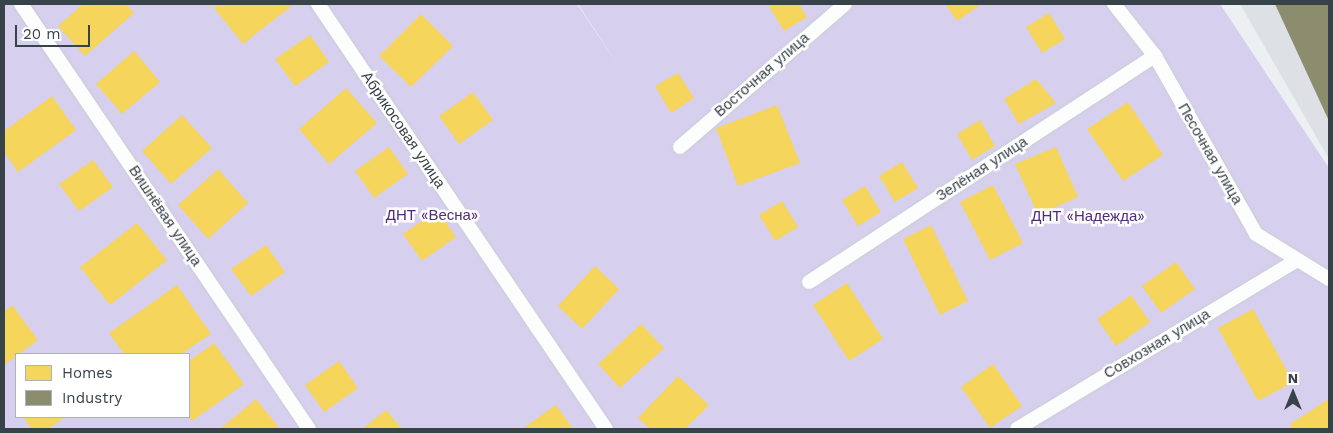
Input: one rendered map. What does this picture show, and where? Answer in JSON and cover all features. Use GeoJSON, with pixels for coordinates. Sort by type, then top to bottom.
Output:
{"type":"FeatureCollection","features":[{"type":"Feature","properties":{"kind":"lane","name":"Вишнёвая улица"},"geometry":{"type":"LineString","coordinates":[[21,4],[309,429]]}},
{"type":"Feature","properties":{"kind":"lane","name":"Абрикосовая улица"},"geometry":{"type":"LineString","coordinates":[[318,4],[606,429]]}},
{"type":"Feature","properties":{"kind":"lane","name":"Восточная улица"},"geometry":{"type":"LineString","coordinates":[[680,147],[845,4]]}},
{"type":"Feature","properties":{"kind":"lane","name":"Песочная улица"},"geometry":{"type":"LineString","coordinates":[[1114,4],[1155,56],[1256,234],[1329,279]]}},
{"type":"Feature","properties":{"kind":"lane","name":"Зелёная улица"},"geometry":{"type":"LineString","coordinates":[[809,282],[1155,56]]}},
{"type":"Feature","properties":{"kind":"lane","name":"Совхозная улица"},"geometry":{"type":"LineString","coordinates":[[1017,429],[1297,260]]}},
{"type":"Feature","properties":{"kind":"shaded area"},"geometry":{"type":"Polygon","coordinates":[[[1240,4],[1329,4],[1329,159],[1240,4]]]}},
{"type":"Feature","properties":{"kind":"green space"},"geometry":{"type":"Polygon","coordinates":[[[4,4],[577,4],[622,71],[578,4],[1220,4],[1329,168],[1329,429],[4,429],[4,4]]]}},
{"type":"Feature","properties":{"kind":"building: Homes"},"geometry":{"type":"Polygon","coordinates":[[[83,4],[126,4],[134,13],[85,56],[58,26],[83,4]]]}},
{"type":"Feature","properties":{"kind":"building: Homes"},"geometry":{"type":"Polygon","coordinates":[[[219,4],[294,4],[243,44],[214,8],[219,4]]]}},
{"type":"Feature","properties":{"kind":"building: Homes"},"geometry":{"type":"Polygon","coordinates":[[[799,4],[807,17],[784,31],[768,5],[799,4]]]}},
{"type":"Feature","properties":{"kind":"building: Homes"},"geometry":{"type":"Polygon","coordinates":[[[945,4],[982,4],[957,21],[945,4]]]}},
{"type":"Feature","properties":{"kind":"building: Homes"},"geometry":{"type":"Polygon","coordinates":[[[1049,13],[1065,39],[1042,53],[1026,27],[1049,13]]]}},
{"type":"Feature","properties":{"kind":"building: Homes"},"geometry":{"type":"Polygon","coordinates":[[[421,14],[453,46],[411,87],[379,56],[421,14]]]}},
{"type":"Feature","properties":{"kind":"building: Homes"},"geometry":{"type":"Polygon","coordinates":[[[310,35],[329,62],[295,86],[275,59],[310,35]]]}},
{"type":"Feature","properties":{"kind":"building: Homes"},"geometry":{"type":"Polygon","coordinates":[[[134,51],[160,82],[122,114],[96,84],[134,51]]]}},
{"type":"Feature","properties":{"kind":"building: Homes"},"geometry":{"type":"Polygon","coordinates":[[[678,73],[694,98],[671,113],[655,86],[678,73]]]}},
{"type":"Feature","properties":{"kind":"building: Homes"},"geometry":{"type":"Polygon","coordinates":[[[1036,79],[1056,103],[1019,124],[1004,99],[1036,79]]]}},
{"type":"Feature","properties":{"kind":"building: Homes"},"geometry":{"type":"Polygon","coordinates":[[[346,88],[377,123],[329,164],[299,129],[346,88]]]}},
{"type":"Feature","properties":{"kind":"building: Homes"},"geometry":{"type":"Polygon","coordinates":[[[473,92],[493,120],[459,144],[439,116],[473,92]]]}},
{"type":"Feature","properties":{"kind":"building: Homes"},"geometry":{"type":"Polygon","coordinates":[[[52,96],[76,130],[18,172],[4,152],[4,131],[52,96]]]}},
{"type":"Feature","properties":{"kind":"building: Homes"},"geometry":{"type":"Polygon","coordinates":[[[1128,102],[1163,155],[1123,181],[1087,129],[1128,102]]]}},
{"type":"Feature","properties":{"kind":"building: Homes"},"geometry":{"type":"Polygon","coordinates":[[[777,105],[800,163],[738,186],[716,128],[777,105]]]}},
{"type":"Feature","properties":{"kind":"building: Homes"},"geometry":{"type":"Polygon","coordinates":[[[182,115],[212,148],[171,184],[142,151],[182,115]]]}},
{"type":"Feature","properties":{"kind":"building: Homes"},"geometry":{"type":"Polygon","coordinates":[[[980,120],[995,146],[972,160],[957,134],[980,120]]]}},
{"type":"Feature","properties":{"kind":"building: Homes"},"geometry":{"type":"Polygon","coordinates":[[[389,147],[408,174],[374,198],[355,171],[389,147]]]}},
{"type":"Feature","properties":{"kind":"building: Homes"},"geometry":{"type":"Polygon","coordinates":[[[1056,147],[1078,197],[1038,215],[1015,164],[1056,147]]]}},
{"type":"Feature","properties":{"kind":"building: Homes"},"geometry":{"type":"Polygon","coordinates":[[[93,160],[113,187],[79,211],[59,184],[93,160]]]}},
{"type":"Feature","properties":{"kind":"building: Homes"},"geometry":{"type":"Polygon","coordinates":[[[902,162],[918,188],[895,202],[879,176],[902,162]]]}},
{"type":"Feature","properties":{"kind":"building: Homes"},"geometry":{"type":"Polygon","coordinates":[[[218,169],[248,203],[208,239],[178,205],[218,169]]]}},
{"type":"Feature","properties":{"kind":"building: Homes"},"geometry":{"type":"Polygon","coordinates":[[[993,185],[1023,243],[990,260],[960,202],[993,185]]]}},
{"type":"Feature","properties":{"kind":"building: Homes"},"geometry":{"type":"Polygon","coordinates":[[[865,186],[881,212],[858,226],[842,200],[865,186]]]}},
{"type":"Feature","properties":{"kind":"building: Homes"},"geometry":{"type":"Polygon","coordinates":[[[782,201],[798,227],[775,241],[759,215],[782,201]]]}},
{"type":"Feature","properties":{"kind":"building: Homes"},"geometry":{"type":"Polygon","coordinates":[[[437,210],[456,237],[422,261],[403,234],[437,210]]]}},
{"type":"Feature","properties":{"kind":"building: Homes"},"geometry":{"type":"Polygon","coordinates":[[[137,223],[167,260],[110,305],[80,267],[137,223]]]}},
{"type":"Feature","properties":{"kind":"building: Homes"},"geometry":{"type":"Polygon","coordinates":[[[931,225],[968,301],[940,315],[903,239],[931,225]]]}},
{"type":"Feature","properties":{"kind":"building: Homes"},"geometry":{"type":"Polygon","coordinates":[[[266,245],[285,272],[251,296],[231,269],[266,245]]]}},
{"type":"Feature","properties":{"kind":"building: Homes"},"geometry":{"type":"Polygon","coordinates":[[[1176,262],[1195,289],[1161,313],[1142,286],[1176,262]]]}},
{"type":"Feature","properties":{"kind":"building: Homes"},"geometry":{"type":"Polygon","coordinates":[[[595,266],[619,289],[582,329],[558,306],[595,266]]]}},
{"type":"Feature","properties":{"kind":"building: Homes"},"geometry":{"type":"Polygon","coordinates":[[[847,283],[883,339],[849,361],[813,305],[847,283]]]}},
{"type":"Feature","properties":{"kind":"building: Homes"},"geometry":{"type":"Polygon","coordinates":[[[177,285],[211,334],[182,353],[123,353],[109,333],[177,285]]]}},
{"type":"Feature","properties":{"kind":"building: Homes"},"geometry":{"type":"Polygon","coordinates":[[[1131,295],[1150,322],[1116,346],[1097,319],[1131,295]]]}},
{"type":"Feature","properties":{"kind":"building: Homes"},"geometry":{"type":"Polygon","coordinates":[[[12,305],[38,340],[20,353],[15,353],[15,357],[4,365],[4,312],[12,305]]]}},
{"type":"Feature","properties":{"kind":"building: Homes"},"geometry":{"type":"Polygon","coordinates":[[[1253,309],[1293,382],[1258,401],[1218,328],[1253,309]]]}},
{"type":"Feature","properties":{"kind":"building: Homes"},"geometry":{"type":"Polygon","coordinates":[[[641,324],[664,348],[620,388],[598,364],[641,324]]]}},
{"type":"Feature","properties":{"kind":"building: Homes"},"geometry":{"type":"Polygon","coordinates":[[[214,343],[244,384],[192,421],[190,418],[190,360],[214,343]]]}},
{"type":"Feature","properties":{"kind":"building: Homes"},"geometry":{"type":"Polygon","coordinates":[[[339,361],[358,388],[324,412],[305,385],[339,361]]]}},
{"type":"Feature","properties":{"kind":"building: Homes"},"geometry":{"type":"Polygon","coordinates":[[[993,364],[1022,406],[990,428],[961,387],[993,364]]]}},
{"type":"Feature","properties":{"kind":"building: Homes"},"geometry":{"type":"Polygon","coordinates":[[[678,376],[709,405],[685,429],[650,429],[638,418],[678,376]]]}},
{"type":"Feature","properties":{"kind":"building: Homes"},"geometry":{"type":"Polygon","coordinates":[[[256,399],[280,429],[220,429],[256,399]]]}},
{"type":"Feature","properties":{"kind":"building: Homes"},"geometry":{"type":"Polygon","coordinates":[[[1329,399],[1329,429],[1293,429],[1290,424],[1329,399]]]}},
{"type":"Feature","properties":{"kind":"building: Homes"},"geometry":{"type":"Polygon","coordinates":[[[556,405],[573,429],[522,429],[556,405]]]}},
{"type":"Feature","properties":{"kind":"building: Homes"},"geometry":{"type":"Polygon","coordinates":[[[386,410],[402,429],[362,429],[386,410]]]}},
{"type":"Feature","properties":{"kind":"building: Homes"},"geometry":{"type":"Polygon","coordinates":[[[24,418],[64,418],[48,429],[32,429],[24,418]]]}},
{"type":"Feature","properties":{"kind":"building: Industry"},"geometry":{"type":"Polygon","coordinates":[[[1275,4],[1329,4],[1329,121],[1275,4]]]}},
{"type":"Feature","properties":{"kind":"park label","name":"ДНТ «Весна»"},"geometry":{"type":"Point","coordinates":[432,216]}},
{"type":"Feature","properties":{"kind":"park label","name":"ДНТ «Надежда»"},"geometry":{"type":"Point","coordinates":[1088,217]}}]}
